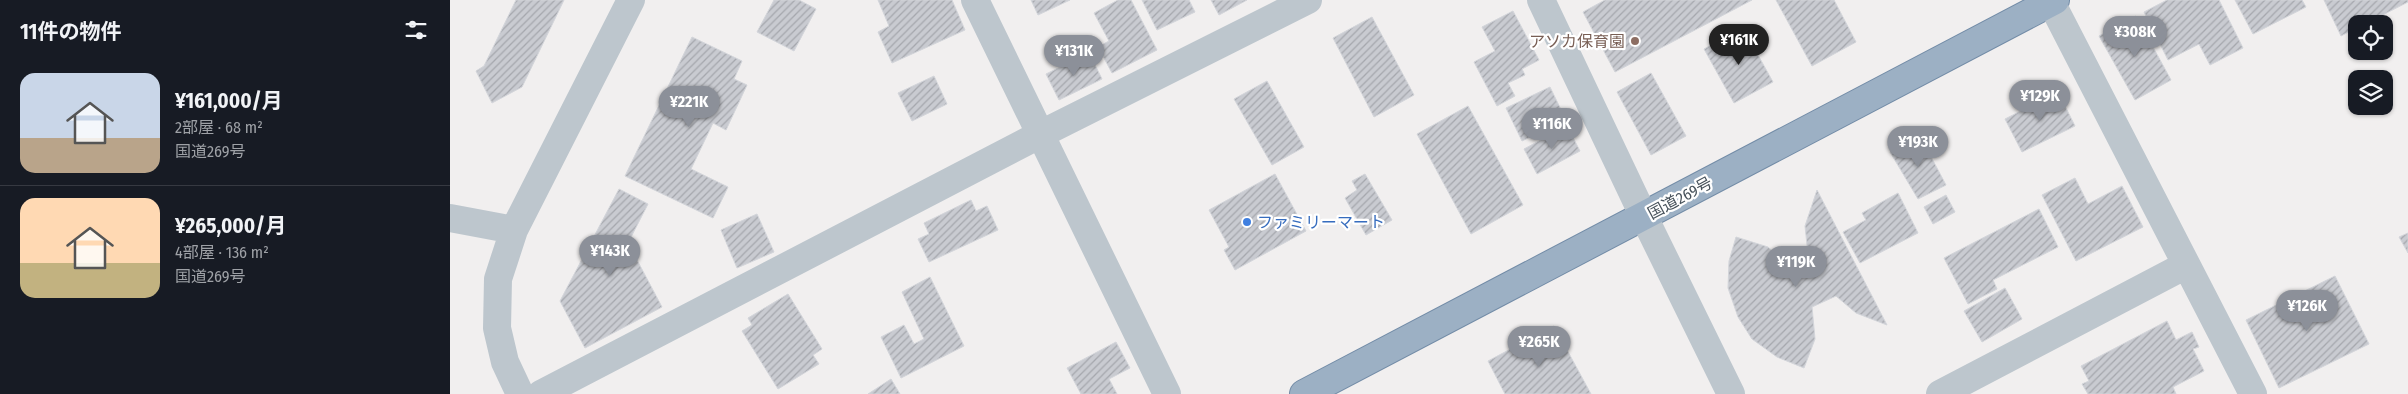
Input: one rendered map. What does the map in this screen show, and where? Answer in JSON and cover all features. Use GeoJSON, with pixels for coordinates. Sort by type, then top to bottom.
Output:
{"type":"FeatureCollection","features":[{"type":"Feature","properties":{"kind":"highway","name":"国道269号"},"geometry":{"type":"LineString","coordinates":[[1304,394],[2052,1]]}},
{"type":"Feature","properties":{"kind":"street"},"geometry":{"type":"LineString","coordinates":[[520,394],[505,362],[497,328],[498,279],[514,230],[631,0]]}},
{"type":"Feature","properties":{"kind":"street"},"geometry":{"type":"LineString","coordinates":[[975,0],[1168,394]]}},
{"type":"Feature","properties":{"kind":"street"},"geometry":{"type":"LineString","coordinates":[[541,394],[1041,134],[1308,0]]}},
{"type":"Feature","properties":{"kind":"street"},"geometry":{"type":"LineString","coordinates":[[1541,0],[1644,217],[1732,394]]}},
{"type":"Feature","properties":{"kind":"street"},"geometry":{"type":"LineString","coordinates":[[2052,1],[2253,394]]}},
{"type":"Feature","properties":{"kind":"street"},"geometry":{"type":"LineString","coordinates":[[450,218],[514,230]]}},
{"type":"Feature","properties":{"kind":"street"},"geometry":{"type":"LineString","coordinates":[[1940,394],[2186,265]]}},
{"type":"Feature","properties":{"kind":"building"},"geometry":{"type":"Polygon","coordinates":[[[516,0],[564,0],[522,87],[492,103],[476,71],[484,66],[516,0]]]}},
{"type":"Feature","properties":{"kind":"building"},"geometry":{"type":"Polygon","coordinates":[[[774,0],[799,0],[816,9],[794,51],[757,32],[774,0]]]}},
{"type":"Feature","properties":{"kind":"building"},"geometry":{"type":"Polygon","coordinates":[[[878,0],[952,0],[965,30],[892,63],[878,32],[889,26],[878,0]]]}},
{"type":"Feature","properties":{"kind":"building"},"geometry":{"type":"Polygon","coordinates":[[[1031,0],[1070,0],[1038,15],[1031,0]]]}},
{"type":"Feature","properties":{"kind":"building"},"geometry":{"type":"Polygon","coordinates":[[[1118,0],[1131,0],[1157,50],[1112,73],[1098,47],[1109,41],[1094,13],[1118,0]]]}},
{"type":"Feature","properties":{"kind":"building"},"geometry":{"type":"Polygon","coordinates":[[[1142,0],[1189,0],[1195,12],[1157,30],[1142,0]]]}},
{"type":"Feature","properties":{"kind":"building"},"geometry":{"type":"Polygon","coordinates":[[[1211,0],[1247,0],[1219,15],[1211,0]]]}},
{"type":"Feature","properties":{"kind":"building","name":"アソカ保育園"},"geometry":{"type":"Polygon","coordinates":[[[1605,0],[1752,0],[1615,72],[1583,12],[1605,0]]]}},
{"type":"Feature","properties":{"kind":"building"},"geometry":{"type":"Polygon","coordinates":[[[1776,0],[1834,0],[1856,42],[1812,66],[1776,0]]]}},
{"type":"Feature","properties":{"kind":"building"},"geometry":{"type":"Polygon","coordinates":[[[2167,0],[2219,0],[2243,48],[2210,65],[2199,44],[2168,60],[2144,12],[2167,0]]]}},
{"type":"Feature","properties":{"kind":"building"},"geometry":{"type":"Polygon","coordinates":[[[2235,0],[2302,0],[2306,7],[2253,34],[2235,0]]]}},
{"type":"Feature","properties":{"kind":"building"},"geometry":{"type":"Polygon","coordinates":[[[2324,0],[2408,0],[2408,2],[2383,15],[2348,15],[2348,32],[2341,36],[2324,0]]]}},
{"type":"Feature","properties":{"kind":"building"},"geometry":{"type":"Polygon","coordinates":[[[1513,11],[1539,60],[1522,69],[1525,75],[1508,83],[1515,96],[1497,106],[1474,62],[1495,51],[1482,27],[1513,11]]]}},
{"type":"Feature","properties":{"kind":"building"},"geometry":{"type":"Polygon","coordinates":[[[2136,16],[2171,80],[2135,100],[2099,36],[2136,16]]]}},
{"type":"Feature","properties":{"kind":"building"},"geometry":{"type":"Polygon","coordinates":[[[1372,17],[1414,95],[1374,117],[1333,38],[1372,17]]]}},
{"type":"Feature","properties":{"kind":"building"},"geometry":{"type":"Polygon","coordinates":[[[1743,28],[1773,82],[1734,103],[1704,49],[1743,28]]]}},
{"type":"Feature","properties":{"kind":"building"},"geometry":{"type":"Polygon","coordinates":[[[692,37],[742,61],[734,79],[747,85],[726,130],[713,123],[691,169],[728,187],[713,218],[625,176],[692,37]]]}},
{"type":"Feature","properties":{"kind":"building"},"geometry":{"type":"Polygon","coordinates":[[[1089,53],[1102,79],[1059,100],[1046,74],[1089,53]]]}},
{"type":"Feature","properties":{"kind":"building"},"geometry":{"type":"Polygon","coordinates":[[[1651,73],[1686,136],[1651,155],[1617,92],[1651,73]]]}},
{"type":"Feature","properties":{"kind":"building"},"geometry":{"type":"Polygon","coordinates":[[[934,76],[947,104],[912,121],[898,93],[934,76]]]}},
{"type":"Feature","properties":{"kind":"building"},"geometry":{"type":"Polygon","coordinates":[[[1267,81],[1304,147],[1272,165],[1234,99],[1267,81]]]}},
{"type":"Feature","properties":{"kind":"building"},"geometry":{"type":"Polygon","coordinates":[[[1550,87],[1566,120],[1522,141],[1506,108],[1550,87]]]}},
{"type":"Feature","properties":{"kind":"building"},"geometry":{"type":"Polygon","coordinates":[[[2058,92],[2075,126],[2022,152],[2005,119],[2058,92]]]}},
{"type":"Feature","properties":{"kind":"building"},"geometry":{"type":"Polygon","coordinates":[[[1468,106],[1523,205],[1471,234],[1417,134],[1468,106]]]}},
{"type":"Feature","properties":{"kind":"building"},"geometry":{"type":"Polygon","coordinates":[[[1567,126],[1580,151],[1537,174],[1524,149],[1567,126]]]}},
{"type":"Feature","properties":{"kind":"building"},"geometry":{"type":"Polygon","coordinates":[[[1920,136],[1946,185],[1918,199],[1890,152],[1920,136]]]}},
{"type":"Feature","properties":{"kind":"building"},"geometry":{"type":"Polygon","coordinates":[[[1275,174],[1306,231],[1235,270],[1224,250],[1229,247],[1209,210],[1275,174]]]}},
{"type":"Feature","properties":{"kind":"building"},"geometry":{"type":"Polygon","coordinates":[[[1365,174],[1392,220],[1366,235],[1345,198],[1357,190],[1352,181],[1365,174]]]}},
{"type":"Feature","properties":{"kind":"building"},"geometry":{"type":"Polygon","coordinates":[[[2075,178],[2088,204],[2122,186],[2143,227],[2076,261],[2042,195],[2075,178]]]}},
{"type":"Feature","properties":{"kind":"building"},"geometry":{"type":"Polygon","coordinates":[[[619,189],[648,204],[628,243],[662,307],[585,348],[560,301],[619,189]]]}},
{"type":"Feature","properties":{"kind":"building"},"geometry":{"type":"Polygon","coordinates":[[[1817,190],[1887,325],[1856,313],[1836,296],[1812,307],[1815,339],[1804,368],[1777,357],[1752,339],[1738,317],[1728,288],[1729,261],[1736,237],[1768,247],[1788,265],[1808,254],[1805,226],[1817,190]]]}},
{"type":"Feature","properties":{"kind":"building"},"geometry":{"type":"Polygon","coordinates":[[[1898,193],[1918,233],[1860,263],[1843,232],[1866,220],[1862,213],[1898,193]]]}},
{"type":"Feature","properties":{"kind":"building"},"geometry":{"type":"Polygon","coordinates":[[[1946,195],[1955,212],[1933,224],[1924,207],[1946,195]]]}},
{"type":"Feature","properties":{"kind":"building"},"geometry":{"type":"Polygon","coordinates":[[[971,200],[976,211],[987,206],[998,230],[929,262],[918,239],[929,234],[924,223],[971,200]]]}},
{"type":"Feature","properties":{"kind":"building"},"geometry":{"type":"Polygon","coordinates":[[[2039,209],[2058,247],[1993,280],[1997,289],[1968,304],[1944,258],[2039,209]]]}},
{"type":"Feature","properties":{"kind":"building"},"geometry":{"type":"Polygon","coordinates":[[[757,214],[774,252],[737,268],[721,230],[757,214]]]}},
{"type":"Feature","properties":{"kind":"building"},"geometry":{"type":"Polygon","coordinates":[[[2408,233],[2408,253],[2399,237],[2408,233]]]}},
{"type":"Feature","properties":{"kind":"building"},"geometry":{"type":"Polygon","coordinates":[[[2335,276],[2369,344],[2279,388],[2246,320],[2335,276]]]}},
{"type":"Feature","properties":{"kind":"building"},"geometry":{"type":"Polygon","coordinates":[[[930,277],[964,346],[901,378],[881,337],[904,325],[914,344],[924,339],[902,292],[930,277]]]}},
{"type":"Feature","properties":{"kind":"building"},"geometry":{"type":"Polygon","coordinates":[[[2005,288],[2022,319],[1982,342],[1964,311],[2005,288]]]}},
{"type":"Feature","properties":{"kind":"building"},"geometry":{"type":"Polygon","coordinates":[[[788,294],[822,349],[813,355],[819,364],[778,389],[742,331],[752,325],[748,318],[788,294]]]}},
{"type":"Feature","properties":{"kind":"building"},"geometry":{"type":"Polygon","coordinates":[[[2167,321],[2176,340],[2192,332],[2199,347],[2193,349],[2204,371],[2173,387],[2176,394],[2088,394],[2082,384],[2089,381],[2081,366],[2167,321]]]}},
{"type":"Feature","properties":{"kind":"building"},"geometry":{"type":"Polygon","coordinates":[[[1554,326],[1591,394],[1505,394],[1488,361],[1554,326]]]}},
{"type":"Feature","properties":{"kind":"building"},"geometry":{"type":"Polygon","coordinates":[[[1116,342],[1130,368],[1109,379],[1117,394],[1081,394],[1067,368],[1116,342]]]}},
{"type":"Feature","properties":{"kind":"building"},"geometry":{"type":"Polygon","coordinates":[[[891,379],[900,394],[868,394],[891,379]]]}},
{"type":"Feature","properties":{"kind":"place","name":"アソカ保育園"},"geometry":{"type":"Point","coordinates":[1635,41]}},
{"type":"Feature","properties":{"kind":"place","name":"ファミリーマート"},"geometry":{"type":"Point","coordinates":[1247,222]}}]}
